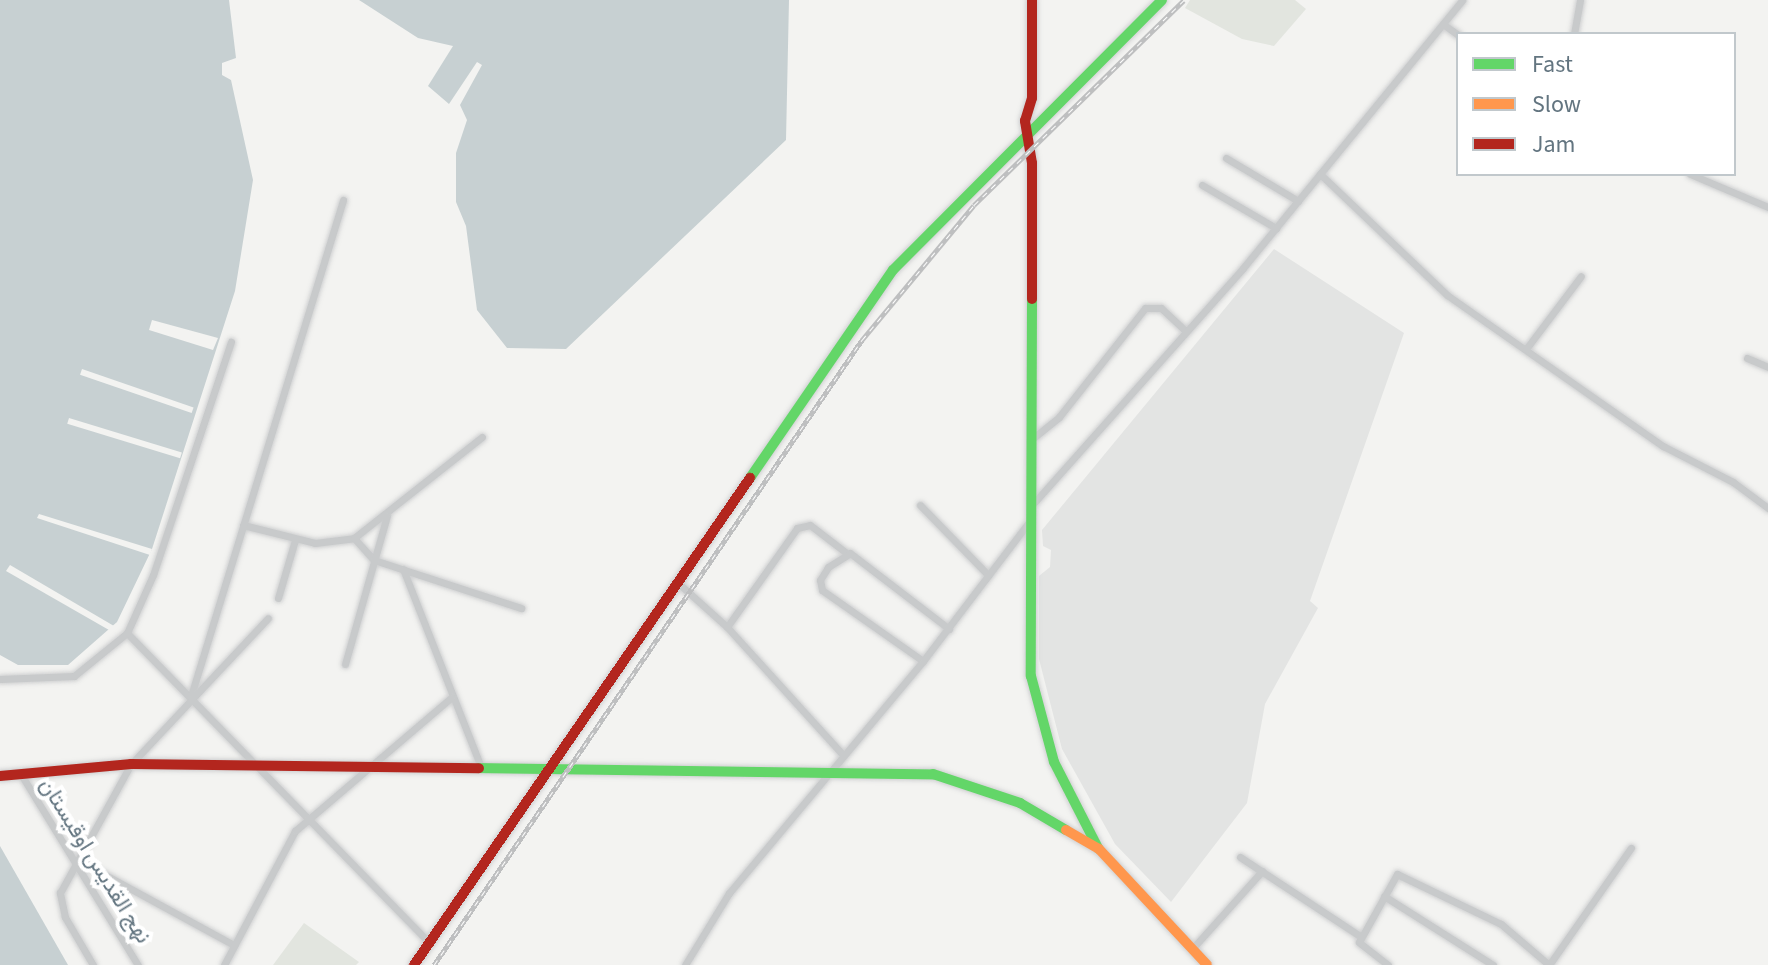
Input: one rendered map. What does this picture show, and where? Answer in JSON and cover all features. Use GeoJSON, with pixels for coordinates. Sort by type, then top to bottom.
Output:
{"type":"FeatureCollection","features":[{"type":"Feature","properties":{"kind":"street"},"geometry":{"type":"LineString","coordinates":[[1032,0],[1027,131],[1032,163],[1028,631],[1036,702],[1054,762],[1099,849],[1207,965]]}},
{"type":"Feature","properties":{"kind":"street"},"geometry":{"type":"LineString","coordinates":[[414,965],[906,254],[1162,0]]}},
{"type":"Feature","properties":{"kind":"street"},"geometry":{"type":"LineString","coordinates":[[1030,506],[1049,491],[1276,228],[1462,0]]}},
{"type":"Feature","properties":{"kind":"street"},"geometry":{"type":"LineString","coordinates":[[1574,32],[1580,0]]}},
{"type":"Feature","properties":{"kind":"street"},"geometry":{"type":"LineString","coordinates":[[1443,24],[1456,34]]}},
{"type":"Feature","properties":{"kind":"street"},"geometry":{"type":"LineString","coordinates":[[1226,158],[1298,201]]}},
{"type":"Feature","properties":{"kind":"street"},"geometry":{"type":"LineString","coordinates":[[1320,174],[1447,295],[1663,446],[1733,482],[1768,508]]}},
{"type":"Feature","properties":{"kind":"street"},"geometry":{"type":"LineString","coordinates":[[1695,176],[1768,207]]}},
{"type":"Feature","properties":{"kind":"street"},"geometry":{"type":"LineString","coordinates":[[1202,185],[1276,228]]}},
{"type":"Feature","properties":{"kind":"street"},"geometry":{"type":"LineString","coordinates":[[190,699],[343,200]]}},
{"type":"Feature","properties":{"kind":"street"},"geometry":{"type":"LineString","coordinates":[[1526,349],[1581,276]]}},
{"type":"Feature","properties":{"kind":"street"},"geometry":{"type":"LineString","coordinates":[[1032,439],[1059,417],[1145,308],[1161,308],[1185,330]]}},
{"type":"Feature","properties":{"kind":"street"},"geometry":{"type":"LineString","coordinates":[[0,679],[74,676],[127,633],[153,575],[231,342]]}},
{"type":"Feature","properties":{"kind":"street"},"geometry":{"type":"LineString","coordinates":[[1747,358],[1768,367]]}},
{"type":"Feature","properties":{"kind":"street"},"geometry":{"type":"LineString","coordinates":[[243,525],[295,540],[354,538],[482,437]]}},
{"type":"Feature","properties":{"kind":"street"},"geometry":{"type":"LineString","coordinates":[[920,505],[988,575]]}},
{"type":"Feature","properties":{"kind":"street"},"geometry":{"type":"LineString","coordinates":[[345,664],[387,514]]}},
{"type":"Feature","properties":{"kind":"street"},"geometry":{"type":"LineString","coordinates":[[685,965],[729,893],[949,629],[1029,522]]}},
{"type":"Feature","properties":{"kind":"street"},"geometry":{"type":"LineString","coordinates":[[727,627],[797,528],[810,525],[949,629]]}},
{"type":"Feature","properties":{"kind":"street"},"geometry":{"type":"LineString","coordinates":[[354,538],[374,560],[521,608]]}},
{"type":"Feature","properties":{"kind":"street"},"geometry":{"type":"LineString","coordinates":[[278,598],[295,540]]}},
{"type":"Feature","properties":{"kind":"street"},"geometry":{"type":"LineString","coordinates":[[845,552],[828,567],[820,587],[923,661]]}},
{"type":"Feature","properties":{"kind":"street"},"geometry":{"type":"LineString","coordinates":[[403,569],[481,767]]}},
{"type":"Feature","properties":{"kind":"street"},"geometry":{"type":"LineString","coordinates":[[677,582],[727,627],[843,755]]}},
{"type":"Feature","properties":{"kind":"street"},"geometry":{"type":"LineString","coordinates":[[93,965],[59,902],[78,860],[131,764],[268,618]]}},
{"type":"Feature","properties":{"kind":"street"},"geometry":{"type":"LineString","coordinates":[[127,633],[306,821],[429,943]]}},
{"type":"Feature","properties":{"kind":"street"},"geometry":{"type":"LineString","coordinates":[[224,965],[295,831],[375,768],[452,697]]}},
{"type":"Feature","properties":{"kind":"street"},"geometry":{"type":"LineString","coordinates":[[0,776],[131,764],[831,769],[933,774],[1020,803],[1099,849]]}},
{"type":"Feature","properties":{"kind":"street","name":"نهج القديس اوقيستان"},"geometry":{"type":"LineString","coordinates":[[22,776],[78,860],[138,965]]}},
{"type":"Feature","properties":{"kind":"street"},"geometry":{"type":"LineString","coordinates":[[1388,965],[1360,946],[1360,936],[1397,874],[1501,924],[1549,965],[1631,848]]}},
{"type":"Feature","properties":{"kind":"street"},"geometry":{"type":"LineString","coordinates":[[1240,857],[1360,936]]}},
{"type":"Feature","properties":{"kind":"street"},"geometry":{"type":"LineString","coordinates":[[78,860],[234,945]]}},
{"type":"Feature","properties":{"kind":"street"},"geometry":{"type":"LineString","coordinates":[[1192,949],[1262,871]]}},
{"type":"Feature","properties":{"kind":"street"},"geometry":{"type":"LineString","coordinates":[[1384,896],[1493,965]]}},
{"type":"Feature","properties":{"kind":"shaded area"},"geometry":{"type":"Polygon","coordinates":[[[0,0],[229,0],[236,58],[222,63],[222,75],[231,80],[253,180],[235,291],[152,549],[117,622],[68,665],[18,665],[0,655],[0,0]]]}},
{"type":"Feature","properties":{"kind":"shaded area"},"geometry":{"type":"Polygon","coordinates":[[[359,0],[789,0],[786,140],[566,349],[507,348],[477,310],[466,226],[456,202],[456,153],[467,120],[460,105],[482,65],[477,62],[449,104],[428,86],[453,46],[418,38],[359,0]]]}},
{"type":"Feature","properties":{"kind":"shaded area"},"geometry":{"type":"Polygon","coordinates":[[[1190,0],[1295,0],[1306,9],[1274,46],[1242,39],[1185,8],[1190,0]]]}},
{"type":"Feature","properties":{"kind":"shaded area"},"geometry":{"type":"Polygon","coordinates":[[[1274,249],[1404,333],[1310,601],[1318,608],[1265,704],[1247,803],[1171,902],[1115,844],[1062,749],[1039,659],[1039,576],[1050,567],[1051,550],[1043,546],[1042,530],[1274,249]]]}},
{"type":"Feature","properties":{"kind":"shaded area"},"geometry":{"type":"Polygon","coordinates":[[[0,846],[68,965],[0,965],[0,846]]]}},
{"type":"Feature","properties":{"kind":"shaded area"},"geometry":{"type":"Polygon","coordinates":[[[304,923],[359,962],[356,965],[273,965],[304,923]]]}},
{"type":"Feature","properties":{"kind":"pier"},"geometry":{"type":"Polygon","coordinates":[[[152,320],[218,338],[213,350],[149,330],[152,320]]]}},
{"type":"Feature","properties":{"kind":"pier"},"geometry":{"type":"Polygon","coordinates":[[[82,369],[194,407],[192,413],[80,375],[82,369]]]}},
{"type":"Feature","properties":{"kind":"pier"},"geometry":{"type":"Polygon","coordinates":[[[69,418],[182,452],[180,458],[67,424],[69,418]]]}},
{"type":"Feature","properties":{"kind":"pier"},"geometry":{"type":"Polygon","coordinates":[[[39,514],[152,549],[150,555],[37,518],[39,514]]]}},
{"type":"Feature","properties":{"kind":"pier"},"geometry":{"type":"Polygon","coordinates":[[[10,565],[114,626],[109,630],[6,571],[10,565]]]}},
{"type":"Feature","properties":{"kind":"railway"},"geometry":{"type":"LineString","coordinates":[[434,965],[862,340],[974,205],[1184,0]]}},
{"type":"Feature","properties":{"kind":"traffic: fast"},"geometry":{"type":"LineString","coordinates":[[750,478],[893,270],[1162,0]]}},
{"type":"Feature","properties":{"kind":"traffic: fast"},"geometry":{"type":"LineString","coordinates":[[1032,299],[1031,676],[1054,762],[1098,848]]}},
{"type":"Feature","properties":{"kind":"traffic: fast"},"geometry":{"type":"LineString","coordinates":[[479,768],[933,774],[1020,803],[1066,830]]}},
{"type":"Feature","properties":{"kind":"traffic: slow"},"geometry":{"type":"LineString","coordinates":[[1066,830],[1099,849],[1207,965]]}},
{"type":"Feature","properties":{"kind":"traffic: jam"},"geometry":{"type":"LineString","coordinates":[[1032,0],[1032,98],[1025,121],[1032,163],[1032,299]]}},
{"type":"Feature","properties":{"kind":"traffic: jam"},"geometry":{"type":"LineString","coordinates":[[414,965],[750,478]]}},
{"type":"Feature","properties":{"kind":"traffic: jam"},"geometry":{"type":"LineString","coordinates":[[0,776],[131,764],[479,768]]}}]}
